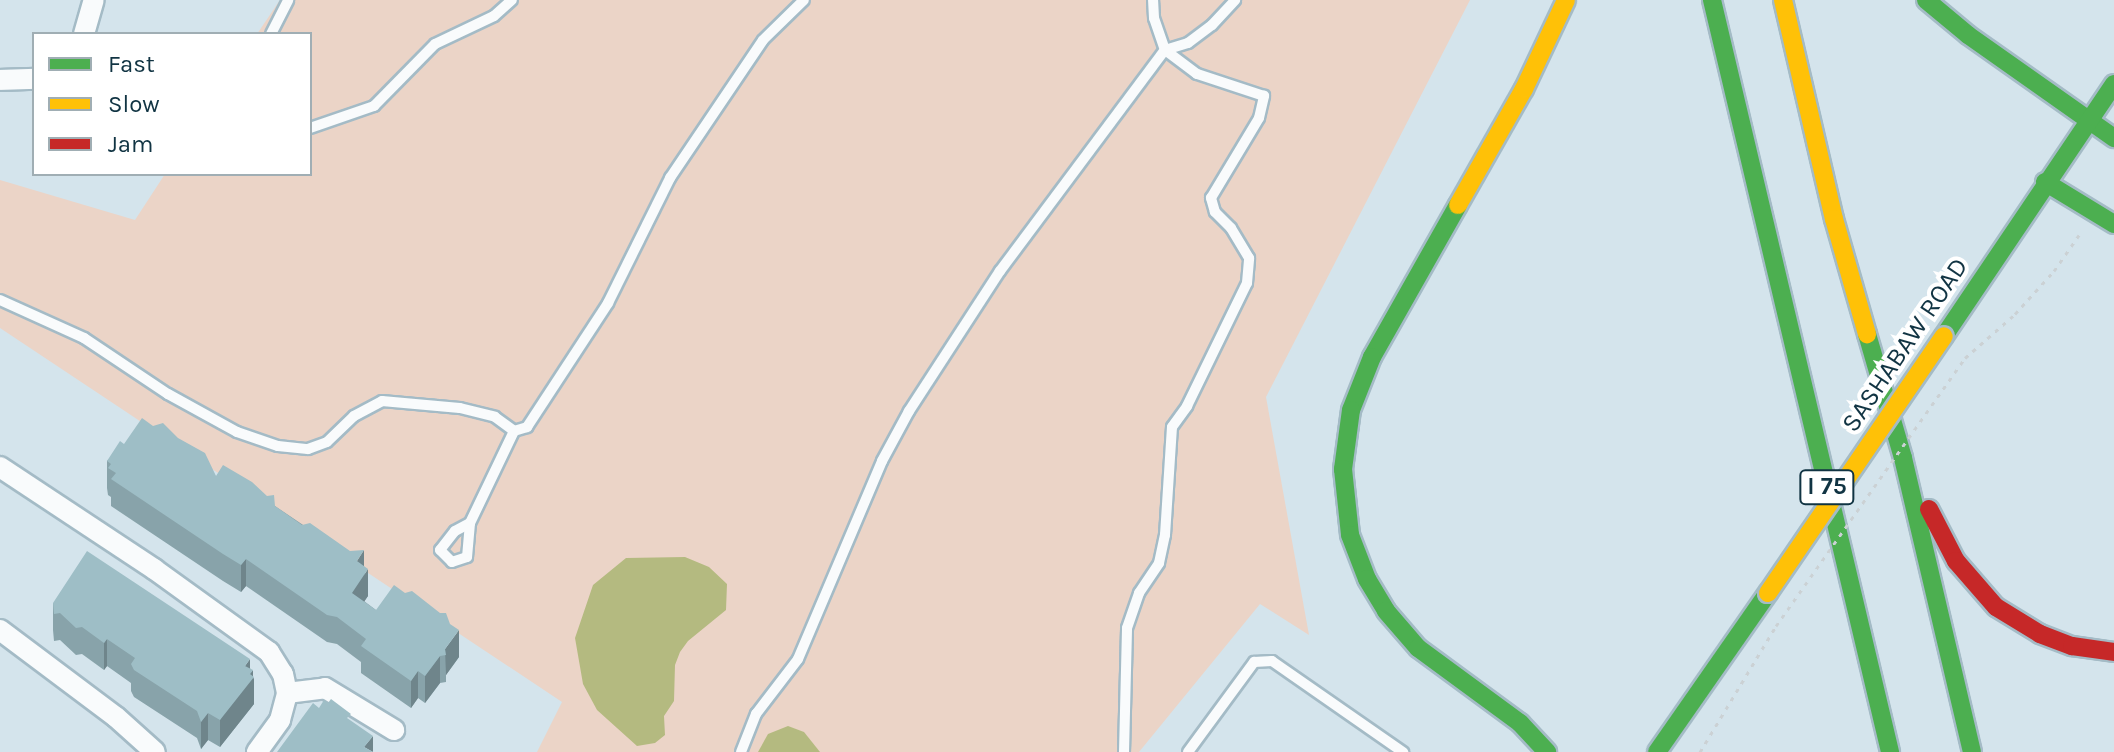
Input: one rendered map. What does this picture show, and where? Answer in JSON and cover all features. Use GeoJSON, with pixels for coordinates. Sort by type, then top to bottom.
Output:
{"type":"FeatureCollection","features":[{"type":"Feature","properties":{"kind":"main road"},"geometry":{"type":"LineString","coordinates":[[1547,752],[1520,723],[1418,648],[1386,611],[1367,579],[1350,535],[1343,469],[1351,410],[1372,357],[1524,89],[1566,0]]}},
{"type":"Feature","properties":{"kind":"main road","name":"I 75"},"geometry":{"type":"LineString","coordinates":[[1712,0],[1889,749]]}},
{"type":"Feature","properties":{"kind":"main road"},"geometry":{"type":"LineString","coordinates":[[1783,0],[1834,219],[1903,458],[1972,752]]}},
{"type":"Feature","properties":{"kind":"main road"},"geometry":{"type":"LineString","coordinates":[[1926,0],[1968,35],[2114,138]]}},
{"type":"Feature","properties":{"kind":"main road","name":"SASHABAW ROAD"},"geometry":{"type":"LineString","coordinates":[[1657,752],[2114,84]]}},
{"type":"Feature","properties":{"kind":"main road"},"geometry":{"type":"LineString","coordinates":[[2045,182],[2114,224]]}},
{"type":"Feature","properties":{"kind":"main road"},"geometry":{"type":"LineString","coordinates":[[1903,458],[1956,561],[1996,607],[2040,634],[2072,646],[2114,652]]}},
{"type":"Feature","properties":{"kind":"street"},"geometry":{"type":"LineString","coordinates":[[85,32],[94,0]]}},
{"type":"Feature","properties":{"kind":"street"},"geometry":{"type":"LineString","coordinates":[[0,80],[32,79]]}},
{"type":"Feature","properties":{"kind":"street"},"geometry":{"type":"LineString","coordinates":[[0,467],[154,569],[269,652],[283,674],[287,693],[280,720],[257,752]]}},
{"type":"Feature","properties":{"kind":"street"},"geometry":{"type":"LineString","coordinates":[[0,630],[116,717],[155,752]]}},
{"type":"Feature","properties":{"kind":"street"},"geometry":{"type":"LineString","coordinates":[[287,693],[325,688],[394,730]]}},
{"type":"Feature","properties":{"kind":"lane"},"geometry":{"type":"LineString","coordinates":[[272,32],[288,0]]}},
{"type":"Feature","properties":{"kind":"lane"},"geometry":{"type":"LineString","coordinates":[[312,127],[374,106],[435,44],[494,16],[512,0]]}},
{"type":"Feature","properties":{"kind":"lane"},"geometry":{"type":"LineString","coordinates":[[470,523],[514,431],[527,427],[608,303],[670,178],[763,40],[804,0]]}},
{"type":"Feature","properties":{"kind":"lane"},"geometry":{"type":"LineString","coordinates":[[1124,752],[1127,628],[1139,593],[1159,563],[1165,535],[1172,427],[1187,406],[1247,283],[1249,258],[1231,228],[1215,212],[1211,198],[1259,118],[1264,96],[1197,74],[1165,50],[1154,18],[1153,0]]}},
{"type":"Feature","properties":{"kind":"lane"},"geometry":{"type":"LineString","coordinates":[[741,752],[756,714],[798,659],[882,461],[909,411],[1000,271],[1165,50],[1188,43],[1212,25],[1235,0]]}},
{"type":"Feature","properties":{"kind":"lane"},"geometry":{"type":"LineString","coordinates":[[0,300],[84,338],[168,394],[237,432],[278,446],[308,449],[327,442],[354,416],[382,401],[460,408],[495,417],[514,431]]}},
{"type":"Feature","properties":{"kind":"lane"},"geometry":{"type":"LineString","coordinates":[[1188,752],[1254,662],[1272,661],[1403,752]]}},
{"type":"Feature","properties":{"kind":"path"},"geometry":{"type":"LineString","coordinates":[[1700,752],[1776,626],[1965,358],[2015,314],[2054,271],[2094,211]]}},
{"type":"Feature","properties":{"kind":"shaded area"},"geometry":{"type":"Polygon","coordinates":[[[280,0],[1470,0],[1266,397],[1309,635],[1260,604],[1139,752],[537,752],[562,702],[0,328],[0,180],[135,220],[164,176],[312,176],[312,32],[258,32],[280,0]]]}},
{"type":"Feature","properties":{"kind":"shaded area"},"geometry":{"type":"Polygon","coordinates":[[[685,557],[709,567],[727,584],[726,610],[688,641],[680,652],[675,665],[674,701],[664,716],[665,735],[655,743],[637,746],[597,710],[583,684],[575,638],[593,585],[626,558],[685,557]]]}},
{"type":"Feature","properties":{"kind":"shaded area"},"geometry":{"type":"Polygon","coordinates":[[[788,726],[804,732],[820,752],[758,752],[768,734],[788,726]]]}},
{"type":"Feature","properties":{"kind":"building"},"geometry":{"type":"Polygon","coordinates":[[[142,418],[153,426],[163,423],[178,438],[205,453],[216,476],[223,465],[252,482],[267,496],[274,495],[275,506],[302,525],[310,523],[350,551],[364,550],[357,561],[368,569],[352,593],[376,610],[394,585],[405,593],[412,591],[440,613],[446,613],[450,624],[459,630],[445,649],[446,655],[440,656],[425,676],[418,671],[411,681],[361,646],[366,639],[337,617],[327,615],[246,559],[241,565],[111,479],[116,473],[108,468],[111,464],[107,461],[120,441],[124,444],[142,418]]]}},
{"type":"Feature","properties":{"kind":"building"},"geometry":{"type":"Polygon","coordinates":[[[87,551],[250,659],[245,666],[253,670],[250,674],[254,677],[220,720],[208,713],[201,722],[197,711],[134,670],[131,664],[135,658],[107,639],[104,643],[82,627],[76,628],[60,613],[54,614],[53,603],[87,551]]]}},
{"type":"Feature","properties":{"kind":"building"},"geometry":{"type":"Polygon","coordinates":[[[331,699],[351,714],[347,718],[373,736],[364,747],[373,752],[277,752],[313,703],[319,708],[324,700],[328,703],[331,699]]]}},
{"type":"Feature","properties":{"kind":"traffic: fast"},"geometry":{"type":"LineString","coordinates":[[1712,0],[1890,752]]}},
{"type":"Feature","properties":{"kind":"traffic: fast"},"geometry":{"type":"LineString","coordinates":[[1926,0],[1968,35],[2114,138]]}},
{"type":"Feature","properties":{"kind":"traffic: fast"},"geometry":{"type":"LineString","coordinates":[[1944,336],[2114,84]]}},
{"type":"Feature","properties":{"kind":"traffic: fast"},"geometry":{"type":"LineString","coordinates":[[2045,182],[2114,224]]}},
{"type":"Feature","properties":{"kind":"traffic: fast"},"geometry":{"type":"LineString","coordinates":[[1458,205],[1372,357],[1351,410],[1343,469],[1350,535],[1367,579],[1386,611],[1418,648],[1520,723],[1547,752]]}},
{"type":"Feature","properties":{"kind":"traffic: fast"},"geometry":{"type":"LineString","coordinates":[[1867,334],[1903,458],[1972,752]]}},
{"type":"Feature","properties":{"kind":"traffic: fast"},"geometry":{"type":"LineString","coordinates":[[1657,752],[1768,593]]}},
{"type":"Feature","properties":{"kind":"traffic: slow"},"geometry":{"type":"LineString","coordinates":[[1458,205],[1524,89],[1566,0]]}},
{"type":"Feature","properties":{"kind":"traffic: slow"},"geometry":{"type":"LineString","coordinates":[[1783,0],[1834,219],[1867,334]]}},
{"type":"Feature","properties":{"kind":"traffic: slow"},"geometry":{"type":"LineString","coordinates":[[1768,593],[1944,336]]}},
{"type":"Feature","properties":{"kind":"traffic: jam"},"geometry":{"type":"LineString","coordinates":[[1929,509],[1956,561],[1996,607],[2040,634],[2072,646],[2114,652]]}}]}
